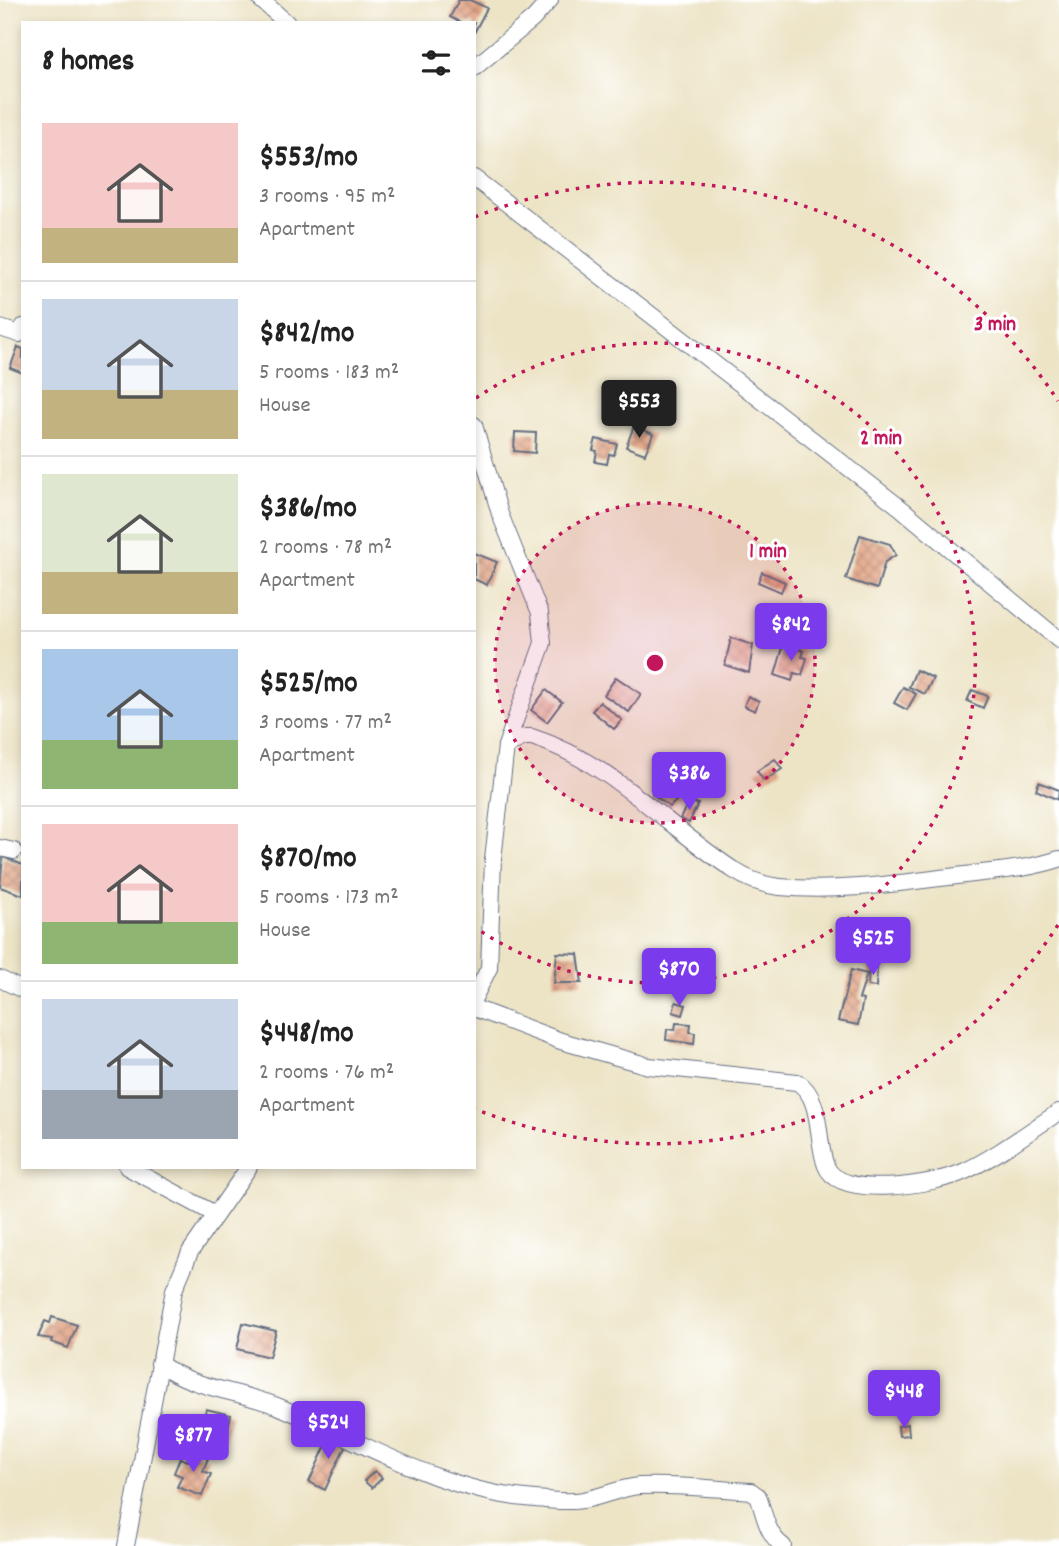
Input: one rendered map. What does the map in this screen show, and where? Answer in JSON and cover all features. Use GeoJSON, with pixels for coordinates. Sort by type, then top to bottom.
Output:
{"type":"FeatureCollection","features":[{"type":"Feature","properties":{"kind":"street"},"geometry":{"type":"LineString","coordinates":[[261,0],[285,21]]}},
{"type":"Feature","properties":{"kind":"street"},"geometry":{"type":"LineString","coordinates":[[476,66],[533,19],[550,0]]}},
{"type":"Feature","properties":{"kind":"street"},"geometry":{"type":"LineString","coordinates":[[476,180],[902,509],[1059,640]]}},
{"type":"Feature","properties":{"kind":"street"},"geometry":{"type":"LineString","coordinates":[[0,328],[21,332]]}},
{"type":"Feature","properties":{"kind":"street"},"geometry":{"type":"LineString","coordinates":[[476,432],[500,514],[531,584],[542,627],[540,656],[518,708],[506,746],[493,859],[489,968],[476,994]]}},
{"type":"Feature","properties":{"kind":"street"},"geometry":{"type":"LineString","coordinates":[[506,746],[524,737],[532,737],[587,764],[622,784],[680,831],[756,882],[823,889],[872,886],[998,870],[1059,859]]}},
{"type":"Feature","properties":{"kind":"street"},"geometry":{"type":"LineString","coordinates":[[0,979],[21,989]]}},
{"type":"Feature","properties":{"kind":"street"},"geometry":{"type":"LineString","coordinates":[[476,1009],[561,1041],[649,1066],[797,1082],[809,1093],[826,1166],[843,1183],[859,1186],[906,1185],[939,1180],[964,1172],[1059,1112]]}},
{"type":"Feature","properties":{"kind":"street"},"geometry":{"type":"LineString","coordinates":[[131,1169],[215,1214]]}},
{"type":"Feature","properties":{"kind":"street"},"geometry":{"type":"LineString","coordinates":[[126,1546],[159,1363],[178,1278],[190,1252],[248,1169]]}},
{"type":"Feature","properties":{"kind":"street"},"geometry":{"type":"LineString","coordinates":[[159,1363],[170,1372],[280,1407],[362,1442],[420,1472],[491,1493],[534,1499],[581,1501],[641,1486],[751,1491],[758,1496],[768,1527],[783,1546]]}},
{"type":"Feature","properties":{"kind":"building"},"geometry":{"type":"Polygon","coordinates":[[[459,0],[470,0],[487,8],[476,29],[476,21],[457,21],[450,17],[459,0]]]}},
{"type":"Feature","properties":{"kind":"building"},"geometry":{"type":"Polygon","coordinates":[[[18,347],[21,348],[21,372],[10,368],[18,347]]]}},
{"type":"Feature","properties":{"kind":"building"},"geometry":{"type":"Polygon","coordinates":[[[634,426],[653,434],[645,454],[626,447],[634,426]]]}},
{"type":"Feature","properties":{"kind":"building"},"geometry":{"type":"Polygon","coordinates":[[[515,432],[536,433],[535,453],[514,451],[515,432]]]}},
{"type":"Feature","properties":{"kind":"building"},"geometry":{"type":"Polygon","coordinates":[[[596,439],[617,444],[614,455],[609,454],[607,464],[595,462],[597,451],[593,450],[596,439]]]}},
{"type":"Feature","properties":{"kind":"building"},"geometry":{"type":"Polygon","coordinates":[[[860,535],[890,544],[896,555],[885,562],[877,589],[846,579],[860,535]]]}},
{"type":"Feature","properties":{"kind":"building"},"geometry":{"type":"Polygon","coordinates":[[[476,554],[497,562],[487,585],[476,580],[476,554]]]}},
{"type":"Feature","properties":{"kind":"building"},"geometry":{"type":"Polygon","coordinates":[[[762,572],[785,582],[781,592],[758,582],[762,572]]]}},
{"type":"Feature","properties":{"kind":"building"},"geometry":{"type":"Polygon","coordinates":[[[731,638],[753,645],[749,673],[725,665],[731,638]]]}},
{"type":"Feature","properties":{"kind":"building"},"geometry":{"type":"Polygon","coordinates":[[[784,644],[804,651],[802,657],[807,658],[802,675],[794,673],[792,681],[775,675],[784,644]]]}},
{"type":"Feature","properties":{"kind":"building"},"geometry":{"type":"Polygon","coordinates":[[[916,670],[933,678],[925,694],[909,687],[916,670]]]}},
{"type":"Feature","properties":{"kind":"building"},"geometry":{"type":"Polygon","coordinates":[[[616,677],[641,694],[629,712],[604,695],[616,677]]]}},
{"type":"Feature","properties":{"kind":"building"},"geometry":{"type":"Polygon","coordinates":[[[903,687],[916,694],[907,710],[894,703],[903,687]]]}},
{"type":"Feature","properties":{"kind":"building"},"geometry":{"type":"Polygon","coordinates":[[[546,690],[562,702],[547,722],[531,710],[546,690]]]}},
{"type":"Feature","properties":{"kind":"building"},"geometry":{"type":"Polygon","coordinates":[[[972,690],[988,696],[983,708],[967,701],[972,690]]]}},
{"type":"Feature","properties":{"kind":"building"},"geometry":{"type":"Polygon","coordinates":[[[748,696],[759,701],[755,711],[744,706],[748,696]]]}},
{"type":"Feature","properties":{"kind":"building"},"geometry":{"type":"Polygon","coordinates":[[[600,702],[622,720],[614,729],[592,711],[600,702]]]}},
{"type":"Feature","properties":{"kind":"building"},"geometry":{"type":"Polygon","coordinates":[[[775,759],[782,769],[764,781],[757,771],[775,759]]]}},
{"type":"Feature","properties":{"kind":"building"},"geometry":{"type":"Polygon","coordinates":[[[666,781],[684,793],[670,807],[652,794],[660,782],[664,784],[666,781]]]}},
{"type":"Feature","properties":{"kind":"building"},"geometry":{"type":"Polygon","coordinates":[[[1039,782],[1059,790],[1058,800],[1036,790],[1039,782]]]}},
{"type":"Feature","properties":{"kind":"building"},"geometry":{"type":"Polygon","coordinates":[[[689,800],[698,804],[689,823],[680,819],[689,800]]]}},
{"type":"Feature","properties":{"kind":"building"},"geometry":{"type":"Polygon","coordinates":[[[3,857],[21,864],[21,894],[0,887],[3,857]]]}},
{"type":"Feature","properties":{"kind":"building"},"geometry":{"type":"Polygon","coordinates":[[[557,953],[578,954],[582,983],[554,983],[557,953]]]}},
{"type":"Feature","properties":{"kind":"building"},"geometry":{"type":"Polygon","coordinates":[[[869,968],[877,968],[876,987],[868,986],[869,968]]]}},
{"type":"Feature","properties":{"kind":"building"},"geometry":{"type":"Polygon","coordinates":[[[851,970],[867,974],[859,999],[863,1000],[858,1025],[838,1021],[851,970]]]}},
{"type":"Feature","properties":{"kind":"building"},"geometry":{"type":"Polygon","coordinates":[[[676,1002],[686,1005],[683,1015],[673,1012],[676,1002]]]}},
{"type":"Feature","properties":{"kind":"building"},"geometry":{"type":"Polygon","coordinates":[[[676,1023],[691,1024],[690,1032],[695,1033],[694,1044],[666,1040],[667,1029],[675,1030],[676,1023]]]}},
{"type":"Feature","properties":{"kind":"building"},"geometry":{"type":"Polygon","coordinates":[[[52,1317],[77,1325],[68,1348],[51,1342],[52,1339],[38,1337],[45,1321],[50,1323],[52,1317]]]}},
{"type":"Feature","properties":{"kind":"building"},"geometry":{"type":"Polygon","coordinates":[[[243,1323],[276,1331],[269,1357],[237,1349],[243,1323]]]}},
{"type":"Feature","properties":{"kind":"building"},"geometry":{"type":"Polygon","coordinates":[[[206,1409],[231,1415],[225,1441],[200,1436],[206,1409]]]}},
{"type":"Feature","properties":{"kind":"building"},"geometry":{"type":"Polygon","coordinates":[[[908,1424],[909,1435],[899,1436],[898,1426],[908,1424]]]}},
{"type":"Feature","properties":{"kind":"building"},"geometry":{"type":"Polygon","coordinates":[[[332,1432],[348,1440],[325,1490],[309,1482],[332,1432]]]}},
{"type":"Feature","properties":{"kind":"building"},"geometry":{"type":"Polygon","coordinates":[[[191,1452],[208,1458],[203,1471],[211,1474],[202,1496],[177,1487],[182,1476],[174,1473],[180,1458],[188,1461],[191,1452]]]}},
{"type":"Feature","properties":{"kind":"building"},"geometry":{"type":"Polygon","coordinates":[[[375,1471],[382,1478],[372,1488],[364,1481],[375,1471]]]}}]}
